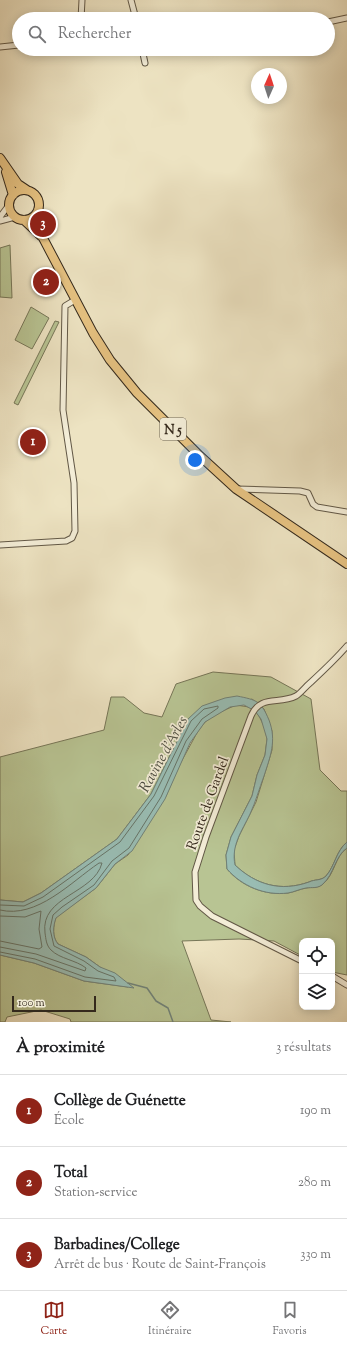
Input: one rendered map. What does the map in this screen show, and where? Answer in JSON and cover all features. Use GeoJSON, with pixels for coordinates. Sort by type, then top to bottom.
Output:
{"type":"FeatureCollection","features":[{"type":"Feature","properties":{"kind":"main road","name":"N 5"},"geometry":{"type":"LineString","coordinates":[[0,158],[18,184],[32,193],[38,200],[38,223],[43,238],[92,333],[127,382],[200,456],[236,489],[347,564]]}},
{"type":"Feature","properties":{"kind":"main road","name":"N 5"},"geometry":{"type":"LineString","coordinates":[[4,165],[13,195]]}},
{"type":"Feature","properties":{"kind":"main road"},"geometry":{"type":"LineString","coordinates":[[15,217],[10,212],[9,205],[13,195],[18,191],[28,191]]}},
{"type":"Feature","properties":{"kind":"main road"},"geometry":{"type":"LineString","coordinates":[[24,220],[33,217],[38,210]]}},
{"type":"Feature","properties":{"kind":"main road","name":"N 5"},"geometry":{"type":"LineString","coordinates":[[15,217],[24,220],[43,238]]}},
{"type":"Feature","properties":{"kind":"street"},"geometry":{"type":"LineString","coordinates":[[81,12],[82,0]]}},
{"type":"Feature","properties":{"kind":"street"},"geometry":{"type":"LineString","coordinates":[[131,0],[134,12]]}},
{"type":"Feature","properties":{"kind":"street"},"geometry":{"type":"LineString","coordinates":[[335,21],[347,18]]}},
{"type":"Feature","properties":{"kind":"street"},"geometry":{"type":"LineString","coordinates":[[0,47],[12,46]]}},
{"type":"Feature","properties":{"kind":"street"},"geometry":{"type":"LineString","coordinates":[[144,56],[145,63]]}},
{"type":"Feature","properties":{"kind":"street"},"geometry":{"type":"LineString","coordinates":[[0,217],[9,205]]}},
{"type":"Feature","properties":{"kind":"street"},"geometry":{"type":"LineString","coordinates":[[0,221],[15,217]]}},
{"type":"Feature","properties":{"kind":"street"},"geometry":{"type":"LineString","coordinates":[[0,545],[66,541],[72,538],[75,531],[74,483],[63,410],[65,306],[75,300]]}},
{"type":"Feature","properties":{"kind":"street"},"geometry":{"type":"LineString","coordinates":[[236,489],[304,492],[308,493],[313,504],[317,507],[347,512]]}},
{"type":"Feature","properties":{"kind":"street","name":"Route de Gardel"},"geometry":{"type":"LineString","coordinates":[[299,960],[212,916],[200,906],[195,893],[195,872],[206,837],[253,711],[261,703],[278,701],[296,696],[330,666],[347,646]]}},
{"type":"Feature","properties":{"kind":"street"},"geometry":{"type":"LineString","coordinates":[[335,978],[347,985]]}},
{"type":"Feature","properties":{"kind":"green space"},"geometry":{"type":"Polygon","coordinates":[[[10,245],[12,298],[0,297],[0,248],[10,245]]]}},
{"type":"Feature","properties":{"kind":"green space"},"geometry":{"type":"Polygon","coordinates":[[[31,307],[49,318],[32,349],[15,340],[31,307]]]}},
{"type":"Feature","properties":{"kind":"green space"},"geometry":{"type":"Polygon","coordinates":[[[55,321],[59,322],[18,405],[14,403],[55,321]]]}},
{"type":"Feature","properties":{"kind":"green space"},"geometry":{"type":"Polygon","coordinates":[[[213,672],[271,677],[311,699],[320,770],[341,791],[347,791],[347,842],[340,850],[332,868],[326,876],[324,878],[299,885],[269,885],[251,878],[235,865],[234,850],[239,836],[256,802],[272,750],[272,731],[264,709],[252,699],[188,719],[151,794],[117,839],[41,893],[23,902],[0,900],[0,757],[104,730],[111,697],[124,697],[144,713],[162,717],[176,684],[213,672]]]}},
{"type":"Feature","properties":{"kind":"green space"},"geometry":{"type":"Polygon","coordinates":[[[236,705],[249,707],[258,714],[265,728],[267,739],[265,755],[257,775],[252,796],[231,837],[226,855],[227,869],[246,885],[271,893],[288,893],[304,888],[317,887],[323,884],[327,880],[343,851],[347,848],[347,975],[335,973],[335,938],[299,938],[299,954],[274,941],[239,939],[182,941],[211,1020],[231,1022],[71,1022],[70,1019],[41,1010],[7,1017],[5,1022],[0,1022],[0,955],[34,963],[84,981],[128,987],[86,957],[58,944],[54,931],[56,917],[96,888],[115,864],[128,855],[166,796],[180,764],[198,731],[205,722],[216,714],[236,705]]]}},
{"type":"Feature","properties":{"kind":"water"},"geometry":{"type":"Polygon","coordinates":[[[237,696],[254,700],[261,705],[269,720],[273,742],[256,800],[238,838],[234,858],[235,865],[251,878],[269,885],[299,885],[324,878],[332,868],[340,850],[347,842],[347,848],[343,851],[327,880],[321,886],[279,894],[263,891],[247,885],[227,869],[226,855],[231,837],[252,796],[257,775],[265,755],[267,739],[261,719],[255,711],[244,705],[230,707],[205,722],[190,743],[165,799],[132,851],[115,864],[96,888],[56,918],[54,931],[58,944],[86,957],[100,967],[115,973],[134,988],[84,981],[34,963],[0,955],[0,900],[23,902],[41,893],[117,839],[151,794],[188,719],[202,706],[225,698],[237,696]]]}},
{"type":"Feature","properties":{"kind":"waterway"},"geometry":{"type":"LineString","coordinates":[[128,983],[147,988],[156,1001],[168,1008],[173,1022]]}},
{"type":"Feature","properties":{"kind":"place","name":"Barbadines/College"},"geometry":{"type":"Point","coordinates":[43,224]}},
{"type":"Feature","properties":{"kind":"place","name":"Total"},"geometry":{"type":"Point","coordinates":[46,282]}},
{"type":"Feature","properties":{"kind":"place","name":"Collège de Guénette"},"geometry":{"type":"Point","coordinates":[33,442]}},
{"type":"Feature","properties":{"kind":"water label","name":"Ravine d'Arles"},"geometry":{"type":"Point","coordinates":[163,754]}}]}
